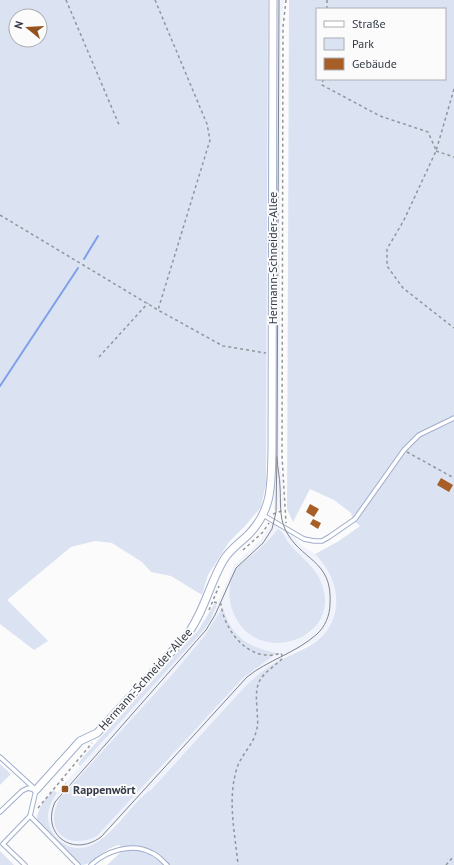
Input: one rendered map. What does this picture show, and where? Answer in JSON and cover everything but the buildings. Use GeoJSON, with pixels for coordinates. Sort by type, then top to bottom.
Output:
{"type":"FeatureCollection","features":[{"type":"Feature","properties":{"kind":"street","name":"Hermann-Schneider-Allee"},"geometry":{"type":"LineString","coordinates":[[36,790],[80,741],[97,733],[194,626],[224,559],[249,534],[263,516],[268,503],[271,483],[273,0]]}},
{"type":"Feature","properties":{"kind":"lane"},"geometry":{"type":"LineString","coordinates":[[263,516],[304,539],[322,541],[347,525],[363,509],[404,450],[419,435],[454,418]]}},
{"type":"Feature","properties":{"kind":"lane"},"geometry":{"type":"LineString","coordinates":[[186,626],[194,626]]}},
{"type":"Feature","properties":{"kind":"lane"},"geometry":{"type":"LineString","coordinates":[[0,757],[36,790]]}},
{"type":"Feature","properties":{"kind":"lane"},"geometry":{"type":"LineString","coordinates":[[0,812],[22,791],[28,788],[36,790]]}},
{"type":"Feature","properties":{"kind":"lane","name":"Hermann-Schneider-Allee"},"geometry":{"type":"LineString","coordinates":[[31,817],[36,790]]}},
{"type":"Feature","properties":{"kind":"lane"},"geometry":{"type":"LineString","coordinates":[[3,844],[31,817],[78,865]]}},
{"type":"Feature","properties":{"kind":"lane"},"geometry":{"type":"LineString","coordinates":[[0,840],[25,865]]}},
{"type":"Feature","properties":{"kind":"lane"},"geometry":{"type":"LineString","coordinates":[[91,865],[106,853],[115,850],[131,849],[153,853],[166,865]]}},
{"type":"Feature","properties":{"kind":"path"},"geometry":{"type":"LineString","coordinates":[[66,0],[120,127]]}},
{"type":"Feature","properties":{"kind":"path"},"geometry":{"type":"LineString","coordinates":[[155,0],[207,124],[210,140],[158,310]]}},
{"type":"Feature","properties":{"kind":"path"},"geometry":{"type":"LineString","coordinates":[[286,0],[283,26],[282,456],[286,524],[294,533]]}},
{"type":"Feature","properties":{"kind":"path"},"geometry":{"type":"LineString","coordinates":[[323,80],[322,85],[380,116],[428,132],[436,151],[454,157]]}},
{"type":"Feature","properties":{"kind":"path"},"geometry":{"type":"LineString","coordinates":[[454,89],[436,151],[404,220],[387,249],[387,266],[403,288],[454,328]]}},
{"type":"Feature","properties":{"kind":"path"},"geometry":{"type":"LineString","coordinates":[[0,215],[158,310],[224,346],[272,354]]}},
{"type":"Feature","properties":{"kind":"path"},"geometry":{"type":"LineString","coordinates":[[99,357],[148,303]]}},
{"type":"Feature","properties":{"kind":"path"},"geometry":{"type":"LineString","coordinates":[[404,450],[454,478]]}},
{"type":"Feature","properties":{"kind":"path"},"geometry":{"type":"LineString","coordinates":[[214,602],[221,604],[226,624],[237,640],[252,650],[268,655],[281,653],[284,658],[260,678],[256,687],[258,720],[256,733],[238,767],[231,794],[232,825],[238,865]]}},
{"type":"Feature","properties":{"kind":"path"},"geometry":{"type":"LineString","coordinates":[[31,817],[39,804],[95,740]]}},
{"type":"Feature","properties":{"kind":"path"},"geometry":{"type":"LineString","coordinates":[[61,779],[66,783]]}},
{"type":"Feature","properties":{"kind":"path"},"geometry":{"type":"LineString","coordinates":[[446,865],[453,858]]}},
{"type":"Feature","properties":{"kind":"shaded area"},"geometry":{"type":"Polygon","coordinates":[[[276,0],[284,0],[281,32],[279,460],[282,481],[283,509],[280,510],[274,510],[276,0]]]}},
{"type":"Feature","properties":{"kind":"shaded area"},"geometry":{"type":"Polygon","coordinates":[[[272,522],[290,533],[325,564],[333,577],[336,591],[336,607],[333,619],[328,629],[321,638],[281,659],[259,674],[152,789],[143,794],[98,842],[83,848],[76,848],[63,844],[51,831],[48,820],[49,809],[59,790],[213,614],[234,565],[260,541],[272,522]],[[278,529],[261,548],[288,643],[310,633],[317,625],[324,612],[325,601],[319,578],[312,566],[291,547],[282,531],[278,529]],[[223,608],[205,635],[177,669],[60,798],[97,836],[243,678],[277,653],[253,646],[238,637],[229,624],[223,608]]]}},
{"type":"Feature","properties":{"kind":"green space"},"geometry":{"type":"Polygon","coordinates":[[[0,0],[268,0],[266,483],[261,507],[229,542],[208,575],[202,595],[171,576],[151,572],[142,562],[112,543],[95,541],[71,547],[7,600],[48,641],[34,650],[0,624],[0,0]]]}},
{"type":"Feature","properties":{"kind":"green space"},"geometry":{"type":"Polygon","coordinates":[[[289,0],[454,0],[454,865],[107,865],[122,851],[120,845],[114,846],[90,862],[81,865],[37,820],[40,807],[54,790],[57,793],[51,804],[48,816],[53,834],[66,845],[79,848],[91,846],[113,829],[142,796],[152,789],[254,678],[275,663],[316,642],[328,629],[336,609],[335,589],[328,570],[315,554],[339,541],[360,526],[353,520],[351,513],[334,500],[310,489],[293,522],[287,509],[289,0]]]}},
{"type":"Feature","properties":{"kind":"green space"},"geometry":{"type":"Polygon","coordinates":[[[278,529],[283,533],[292,547],[314,569],[325,597],[322,615],[312,630],[296,640],[278,643],[259,640],[243,628],[232,609],[229,595],[231,580],[237,568],[262,547],[278,529]]]}},
{"type":"Feature","properties":{"kind":"green space"},"geometry":{"type":"Polygon","coordinates":[[[215,603],[217,604],[210,621],[201,633],[80,766],[78,764],[83,757],[199,629],[215,603]]]}},
{"type":"Feature","properties":{"kind":"green space"},"geometry":{"type":"Polygon","coordinates":[[[223,607],[231,626],[242,639],[257,648],[277,653],[243,678],[97,836],[86,840],[75,841],[67,839],[60,834],[54,819],[55,809],[60,798],[177,669],[205,635],[223,607]]]}},
{"type":"Feature","properties":{"kind":"green space"},"geometry":{"type":"Polygon","coordinates":[[[0,764],[11,774],[0,785],[0,764]]]}},
{"type":"Feature","properties":{"kind":"green space"},"geometry":{"type":"Polygon","coordinates":[[[0,851],[14,865],[0,865],[0,851]]]}},
{"type":"Feature","properties":{"kind":"waterway"},"geometry":{"type":"LineString","coordinates":[[84,259],[98,236]]}},
{"type":"Feature","properties":{"kind":"waterway"},"geometry":{"type":"LineString","coordinates":[[0,386],[78,268]]}},
{"type":"Feature","properties":{"kind":"tram line"},"geometry":{"type":"LineString","coordinates":[[277,457],[281,514],[285,529],[291,540],[321,569],[330,589],[329,612],[325,624],[309,641],[247,677],[101,837],[90,843],[80,845],[70,844],[56,833],[52,824],[52,814],[55,802],[206,630],[215,615],[236,568],[263,543],[272,529],[276,512],[277,454],[279,0]]}},
{"type":"Feature","properties":{"kind":"place","name":"Rappenwört"},"geometry":{"type":"Point","coordinates":[65,789]}}]}
